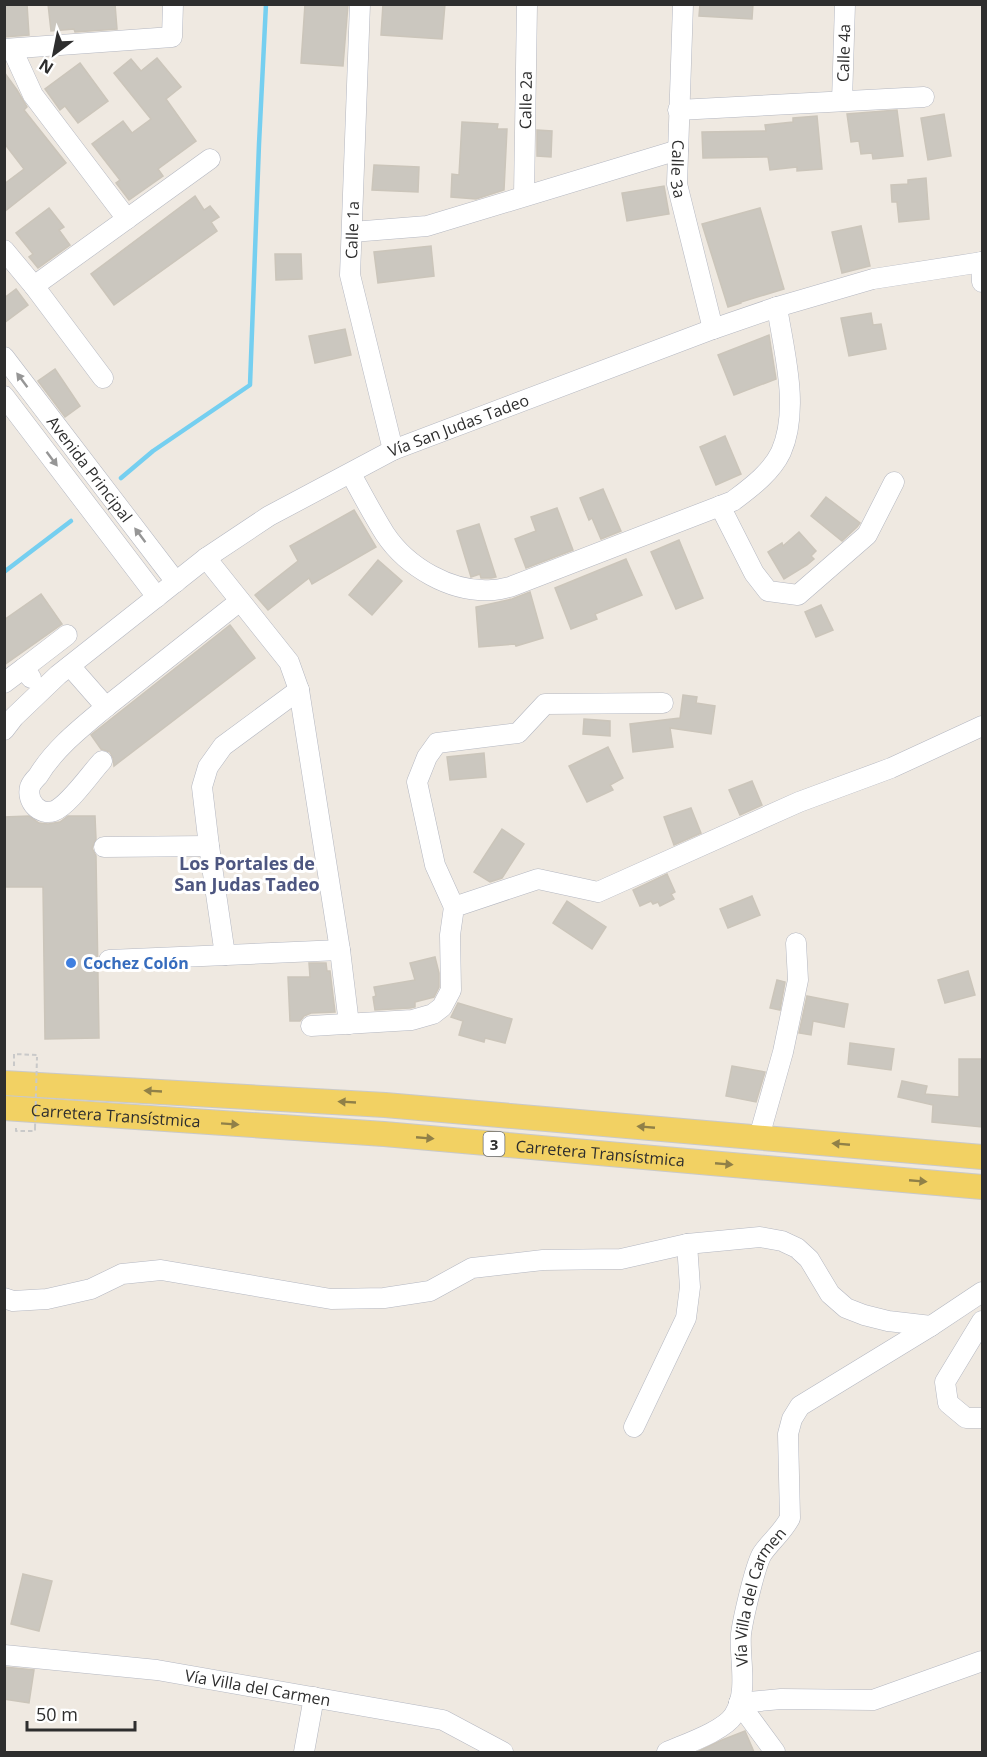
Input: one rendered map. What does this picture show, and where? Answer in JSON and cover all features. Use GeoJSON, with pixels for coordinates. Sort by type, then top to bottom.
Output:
{"type":"FeatureCollection","features":[{"type":"Feature","properties":{"kind":"main road","name":"Carretera Transístmica"},"geometry":{"type":"LineString","coordinates":[[4,1083],[385,1105],[982,1157]]}},
{"type":"Feature","properties":{"kind":"main road","name":"Carretera Transístmica"},"geometry":{"type":"LineString","coordinates":[[4,1108],[384,1134],[982,1187]]}},
{"type":"Feature","properties":{"kind":"street"},"geometry":{"type":"LineString","coordinates":[[127,219],[33,95],[8,49],[172,37],[173,4]]}},
{"type":"Feature","properties":{"kind":"street","name":"Calle 1a"},"geometry":{"type":"LineString","coordinates":[[360,4],[350,275],[393,450]]}},
{"type":"Feature","properties":{"kind":"street","name":"Calle 2a"},"geometry":{"type":"LineString","coordinates":[[524,196],[527,4]]}},
{"type":"Feature","properties":{"kind":"street","name":"Calle 3a"},"geometry":{"type":"LineString","coordinates":[[683,4],[677,184],[713,329]]}},
{"type":"Feature","properties":{"kind":"street","name":"Calle 4a"},"geometry":{"type":"LineString","coordinates":[[842,101],[845,4]]}},
{"type":"Feature","properties":{"kind":"street"},"geometry":{"type":"LineString","coordinates":[[678,110],[924,98]]}},
{"type":"Feature","properties":{"kind":"street"},"geometry":{"type":"LineString","coordinates":[[352,232],[427,226],[678,150]]}},
{"type":"Feature","properties":{"kind":"street"},"geometry":{"type":"LineString","coordinates":[[34,286],[210,159]]}},
{"type":"Feature","properties":{"kind":"street"},"geometry":{"type":"LineString","coordinates":[[4,250],[103,378]]}},
{"type":"Feature","properties":{"kind":"street"},"geometry":{"type":"LineString","coordinates":[[982,262],[982,282]]}},
{"type":"Feature","properties":{"kind":"street","name":"Vía San Judas Tadeo"},"geometry":{"type":"LineString","coordinates":[[4,730],[14,717],[70,666],[206,558],[269,516],[393,450],[777,307],[873,279],[982,262]]}},
{"type":"Feature","properties":{"kind":"street"},"geometry":{"type":"LineString","coordinates":[[351,474],[386,535],[402,554],[432,575],[451,584],[471,589],[492,590],[510,587],[733,501],[760,480],[780,453],[791,419],[788,376],[777,307]]}},
{"type":"Feature","properties":{"kind":"street","name":"Avenida Principal"},"geometry":{"type":"LineString","coordinates":[[4,357],[176,582]]}},
{"type":"Feature","properties":{"kind":"street","name":"Avenida Principal"},"geometry":{"type":"LineString","coordinates":[[4,396],[157,597]]}},
{"type":"Feature","properties":{"kind":"street"},"geometry":{"type":"LineString","coordinates":[[720,506],[754,573],[768,591],[798,595],[867,535],[894,482]]}},
{"type":"Feature","properties":{"kind":"street"},"geometry":{"type":"LineString","coordinates":[[206,558],[289,662],[299,690],[340,950],[349,1024]]}},
{"type":"Feature","properties":{"kind":"street"},"geometry":{"type":"LineString","coordinates":[[102,761],[63,806],[54,811],[46,813],[36,809],[30,800],[30,788],[47,760],[68,739],[240,601]]}},
{"type":"Feature","properties":{"kind":"street"},"geometry":{"type":"LineString","coordinates":[[4,683],[67,634]]}},
{"type":"Feature","properties":{"kind":"street"},"geometry":{"type":"LineString","coordinates":[[70,666],[106,707]]}},
{"type":"Feature","properties":{"kind":"street"},"geometry":{"type":"LineString","coordinates":[[24,668],[41,691]]}},
{"type":"Feature","properties":{"kind":"street"},"geometry":{"type":"LineString","coordinates":[[225,955],[208,846],[202,788],[208,766],[223,746],[299,690]]}},
{"type":"Feature","properties":{"kind":"street"},"geometry":{"type":"LineString","coordinates":[[311,1026],[412,1020],[433,1014],[442,1007],[451,990],[450,935],[454,907],[435,865],[417,782],[427,757],[437,743],[518,733],[545,704],[663,703]]}},
{"type":"Feature","properties":{"kind":"street"},"geometry":{"type":"LineString","coordinates":[[454,907],[538,879],[598,892],[799,802],[891,768],[982,726]]}},
{"type":"Feature","properties":{"kind":"street"},"geometry":{"type":"LineString","coordinates":[[104,848],[208,846]]}},
{"type":"Feature","properties":{"kind":"street"},"geometry":{"type":"LineString","coordinates":[[759,1137],[783,1052],[798,980],[796,943]]}},
{"type":"Feature","properties":{"kind":"street"},"geometry":{"type":"LineString","coordinates":[[109,960],[340,950]]}},
{"type":"Feature","properties":{"kind":"street"},"geometry":{"type":"LineString","coordinates":[[4,1298],[13,1301],[46,1299],[91,1289],[122,1274],[160,1270],[331,1299],[384,1298],[430,1291],[472,1268],[543,1260],[621,1259],[687,1244],[760,1237],[782,1241],[798,1248],[809,1259],[830,1294],[846,1308],[888,1321],[931,1326]]}},
{"type":"Feature","properties":{"kind":"street"},"geometry":{"type":"LineString","coordinates":[[634,1427],[686,1318],[690,1287],[687,1244]]}},
{"type":"Feature","properties":{"kind":"street","name":"Vía Villa del Carmen"},"geometry":{"type":"LineString","coordinates":[[667,1752],[723,1726],[735,1714],[743,1691],[741,1633],[756,1570],[762,1554],[783,1530],[790,1518],[788,1434],[792,1419],[800,1406],[982,1292]]}},
{"type":"Feature","properties":{"kind":"street"},"geometry":{"type":"LineString","coordinates":[[982,1321],[945,1382],[948,1403],[966,1418],[982,1418]]}},
{"type":"Feature","properties":{"kind":"street","name":"Vía Villa del Carmen"},"geometry":{"type":"LineString","coordinates":[[4,1655],[157,1670],[443,1720],[503,1752]]}},
{"type":"Feature","properties":{"kind":"street"},"geometry":{"type":"LineString","coordinates":[[739,1703],[782,1699],[873,1700],[982,1661]]}},
{"type":"Feature","properties":{"kind":"street"},"geometry":{"type":"LineString","coordinates":[[304,1752],[314,1697]]}},
{"type":"Feature","properties":{"kind":"street"},"geometry":{"type":"LineString","coordinates":[[739,1703],[775,1752]]}},
{"type":"Feature","properties":{"kind":"path"},"geometry":{"type":"LineString","coordinates":[[14,1054],[37,1055],[34,1130],[16,1131]]}},
{"type":"Feature","properties":{"kind":"building"},"geometry":{"type":"Polygon","coordinates":[[[4,4],[27,4],[29,35],[4,37],[4,4]]]}},
{"type":"Feature","properties":{"kind":"building"},"geometry":{"type":"Polygon","coordinates":[[[48,4],[115,4],[117,29],[51,31],[48,4]]]}},
{"type":"Feature","properties":{"kind":"building"},"geometry":{"type":"Polygon","coordinates":[[[305,4],[348,4],[343,66],[301,63],[305,4]]]}},
{"type":"Feature","properties":{"kind":"building"},"geometry":{"type":"Polygon","coordinates":[[[383,4],[445,4],[442,39],[381,35],[383,4]]]}},
{"type":"Feature","properties":{"kind":"building"},"geometry":{"type":"Polygon","coordinates":[[[700,4],[753,4],[752,19],[699,16],[700,4]]]}},
{"type":"Feature","properties":{"kind":"building"},"geometry":{"type":"Polygon","coordinates":[[[157,58],[181,87],[166,99],[196,141],[158,169],[163,176],[129,200],[116,183],[120,180],[92,144],[123,121],[132,133],[151,119],[114,73],[131,59],[141,71],[157,58]]]}},
{"type":"Feature","properties":{"kind":"building"},"geometry":{"type":"Polygon","coordinates":[[[80,63],[108,101],[78,123],[65,106],[60,110],[45,89],[80,63]]]}},
{"type":"Feature","properties":{"kind":"building"},"geometry":{"type":"Polygon","coordinates":[[[4,72],[27,107],[24,110],[66,163],[4,212],[4,184],[24,169],[4,143],[4,72]]]}},
{"type":"Feature","properties":{"kind":"building"},"geometry":{"type":"Polygon","coordinates":[[[897,110],[903,156],[873,159],[872,153],[861,154],[859,141],[851,142],[847,114],[897,110]]]}},
{"type":"Feature","properties":{"kind":"building"},"geometry":{"type":"Polygon","coordinates":[[[944,114],[951,156],[928,160],[921,118],[944,114]]]}},
{"type":"Feature","properties":{"kind":"building"},"geometry":{"type":"Polygon","coordinates":[[[817,116],[822,169],[797,171],[797,167],[770,170],[768,157],[703,158],[702,132],[766,131],[765,125],[793,122],[793,118],[817,116]]]}},
{"type":"Feature","properties":{"kind":"building"},"geometry":{"type":"Polygon","coordinates":[[[462,122],[498,124],[497,129],[507,129],[504,190],[476,199],[451,197],[452,174],[459,175],[462,122]]]}},
{"type":"Feature","properties":{"kind":"building"},"geometry":{"type":"Polygon","coordinates":[[[537,130],[552,131],[551,157],[537,156],[537,130]]]}},
{"type":"Feature","properties":{"kind":"building"},"geometry":{"type":"Polygon","coordinates":[[[374,165],[419,167],[418,192],[372,190],[374,165]]]}},
{"type":"Feature","properties":{"kind":"building"},"geometry":{"type":"Polygon","coordinates":[[[926,178],[929,219],[899,222],[897,202],[892,202],[891,185],[908,184],[908,180],[926,178]]]}},
{"type":"Feature","properties":{"kind":"building"},"geometry":{"type":"Polygon","coordinates":[[[664,186],[669,214],[627,221],[622,193],[664,186]]]}},
{"type":"Feature","properties":{"kind":"building"},"geometry":{"type":"Polygon","coordinates":[[[195,196],[204,210],[210,206],[219,217],[211,222],[217,231],[114,305],[91,274],[195,196]]]}},
{"type":"Feature","properties":{"kind":"building"},"geometry":{"type":"Polygon","coordinates":[[[49,208],[64,227],[59,230],[70,245],[38,268],[29,257],[33,254],[16,233],[49,208]]]}},
{"type":"Feature","properties":{"kind":"building"},"geometry":{"type":"Polygon","coordinates":[[[760,208],[784,289],[728,307],[702,224],[760,208]]]}},
{"type":"Feature","properties":{"kind":"building"},"geometry":{"type":"Polygon","coordinates":[[[861,226],[870,266],[842,273],[832,232],[861,226]]]}},
{"type":"Feature","properties":{"kind":"building"},"geometry":{"type":"Polygon","coordinates":[[[431,246],[434,276],[378,283],[374,252],[431,246]]]}},
{"type":"Feature","properties":{"kind":"building"},"geometry":{"type":"Polygon","coordinates":[[[275,254],[301,254],[302,279],[276,280],[275,254]]]}},
{"type":"Feature","properties":{"kind":"building"},"geometry":{"type":"Polygon","coordinates":[[[16,289],[28,305],[4,323],[4,298],[16,289]]]}},
{"type":"Feature","properties":{"kind":"building"},"geometry":{"type":"Polygon","coordinates":[[[871,313],[873,325],[881,324],[886,349],[849,356],[841,318],[871,313]]]}},
{"type":"Feature","properties":{"kind":"building"},"geometry":{"type":"Polygon","coordinates":[[[345,329],[351,355],[315,363],[309,336],[345,329]]]}},
{"type":"Feature","properties":{"kind":"building"},"geometry":{"type":"Polygon","coordinates":[[[769,335],[776,379],[734,395],[718,355],[769,335]]]}},
{"type":"Feature","properties":{"kind":"building"},"geometry":{"type":"Polygon","coordinates":[[[55,369],[80,406],[65,417],[38,381],[55,369]]]}},
{"type":"Feature","properties":{"kind":"building"},"geometry":{"type":"Polygon","coordinates":[[[725,436],[741,474],[716,485],[700,447],[725,436]]]}},
{"type":"Feature","properties":{"kind":"building"},"geometry":{"type":"Polygon","coordinates":[[[603,489],[621,531],[601,539],[592,518],[589,520],[580,498],[603,489]]]}},
{"type":"Feature","properties":{"kind":"building"},"geometry":{"type":"Polygon","coordinates":[[[826,497],[860,523],[842,541],[811,516],[826,497]]]}},
{"type":"Feature","properties":{"kind":"building"},"geometry":{"type":"Polygon","coordinates":[[[557,508],[573,550],[526,568],[515,539],[536,531],[531,517],[557,508]]]}},
{"type":"Feature","properties":{"kind":"building"},"geometry":{"type":"Polygon","coordinates":[[[354,510],[376,547],[312,584],[309,578],[268,610],[255,595],[298,561],[290,546],[354,510]]]}},
{"type":"Feature","properties":{"kind":"building"},"geometry":{"type":"Polygon","coordinates":[[[479,524],[496,577],[481,578],[480,574],[471,577],[457,531],[479,524]]]}},
{"type":"Feature","properties":{"kind":"building"},"geometry":{"type":"Polygon","coordinates":[[[799,532],[816,551],[811,556],[814,559],[784,579],[768,552],[782,543],[783,546],[799,532]]]}},
{"type":"Feature","properties":{"kind":"building"},"geometry":{"type":"Polygon","coordinates":[[[679,540],[703,598],[676,609],[651,552],[679,540]]]}},
{"type":"Feature","properties":{"kind":"building"},"geometry":{"type":"Polygon","coordinates":[[[626,559],[642,595],[595,614],[597,619],[571,629],[555,588],[626,559]]]}},
{"type":"Feature","properties":{"kind":"building"},"geometry":{"type":"Polygon","coordinates":[[[378,560],[402,581],[372,615],[349,595],[378,560]]]}},
{"type":"Feature","properties":{"kind":"building"},"geometry":{"type":"Polygon","coordinates":[[[530,592],[543,638],[516,646],[515,644],[479,647],[476,607],[512,599],[530,592]]]}},
{"type":"Feature","properties":{"kind":"building"},"geometry":{"type":"Polygon","coordinates":[[[41,594],[62,624],[4,665],[4,620],[41,594]]]}},
{"type":"Feature","properties":{"kind":"building"},"geometry":{"type":"Polygon","coordinates":[[[821,605],[833,630],[816,637],[805,612],[821,605]]]}},
{"type":"Feature","properties":{"kind":"building"},"geometry":{"type":"Polygon","coordinates":[[[230,625],[255,658],[114,766],[110,752],[101,749],[91,735],[230,625]]]}},
{"type":"Feature","properties":{"kind":"building"},"geometry":{"type":"Polygon","coordinates":[[[683,695],[697,697],[696,703],[715,706],[711,734],[670,728],[673,747],[633,752],[630,724],[680,718],[683,695]]]}},
{"type":"Feature","properties":{"kind":"building"},"geometry":{"type":"Polygon","coordinates":[[[584,719],[610,721],[610,736],[583,734],[584,719]]]}},
{"type":"Feature","properties":{"kind":"building"},"geometry":{"type":"Polygon","coordinates":[[[608,747],[623,778],[610,785],[613,790],[587,802],[569,766],[608,747]]]}},
{"type":"Feature","properties":{"kind":"building"},"geometry":{"type":"Polygon","coordinates":[[[484,753],[486,777],[450,780],[447,757],[484,753]]]}},
{"type":"Feature","properties":{"kind":"building"},"geometry":{"type":"Polygon","coordinates":[[[752,781],[762,805],[740,815],[729,790],[752,781]]]}},
{"type":"Feature","properties":{"kind":"building"},"geometry":{"type":"Polygon","coordinates":[[[691,808],[701,833],[674,845],[664,817],[691,808]]]}},
{"type":"Feature","properties":{"kind":"building","name":"Cochez Colón"},"geometry":{"type":"Polygon","coordinates":[[[29,816],[39,823],[48,824],[60,822],[68,816],[95,816],[96,839],[92,848],[96,856],[99,1038],[45,1039],[43,887],[4,887],[4,817],[29,816]]]}},
{"type":"Feature","properties":{"kind":"building"},"geometry":{"type":"Polygon","coordinates":[[[502,829],[524,844],[502,878],[490,882],[474,872],[502,829]]]}},
{"type":"Feature","properties":{"kind":"building"},"geometry":{"type":"Polygon","coordinates":[[[667,874],[675,892],[671,894],[674,899],[660,906],[658,902],[653,904],[651,901],[640,906],[633,890],[667,874]]]}},
{"type":"Feature","properties":{"kind":"building"},"geometry":{"type":"Polygon","coordinates":[[[752,896],[760,915],[728,928],[720,909],[752,896]]]}},
{"type":"Feature","properties":{"kind":"building"},"geometry":{"type":"Polygon","coordinates":[[[567,901],[606,927],[592,949],[553,923],[567,901]]]}},
{"type":"Feature","properties":{"kind":"building"},"geometry":{"type":"Polygon","coordinates":[[[435,957],[439,973],[439,987],[434,997],[415,1002],[415,1007],[375,1010],[374,987],[415,980],[410,963],[435,957]]]}},
{"type":"Feature","properties":{"kind":"building"},"geometry":{"type":"Polygon","coordinates":[[[309,963],[326,963],[327,971],[330,971],[335,1012],[311,1013],[300,1021],[290,1021],[288,977],[310,977],[309,963]]]}},
{"type":"Feature","properties":{"kind":"building"},"geometry":{"type":"Polygon","coordinates":[[[968,971],[975,995],[945,1003],[938,980],[968,971]]]}},
{"type":"Feature","properties":{"kind":"building"},"geometry":{"type":"Polygon","coordinates":[[[777,980],[785,982],[780,1010],[770,1008],[777,980]]]}},
{"type":"Feature","properties":{"kind":"building"},"geometry":{"type":"Polygon","coordinates":[[[807,996],[848,1004],[844,1027],[813,1021],[811,1035],[799,1033],[807,996]]]}},
{"type":"Feature","properties":{"kind":"building"},"geometry":{"type":"Polygon","coordinates":[[[458,1003],[512,1019],[505,1043],[485,1038],[484,1042],[459,1035],[463,1021],[451,1017],[458,1003]]]}},
{"type":"Feature","properties":{"kind":"building"},"geometry":{"type":"Polygon","coordinates":[[[850,1043],[894,1049],[891,1070],[848,1064],[850,1043]]]}},
{"type":"Feature","properties":{"kind":"building"},"geometry":{"type":"Polygon","coordinates":[[[959,1059],[982,1059],[982,1127],[932,1122],[933,1105],[898,1097],[902,1081],[927,1086],[925,1094],[959,1097],[959,1059]]]}},
{"type":"Feature","properties":{"kind":"building"},"geometry":{"type":"Polygon","coordinates":[[[732,1066],[765,1072],[756,1102],[726,1096],[732,1066]]]}},
{"type":"Feature","properties":{"kind":"building"},"geometry":{"type":"Polygon","coordinates":[[[23,1574],[52,1581],[39,1631],[11,1624],[23,1574]]]}},
{"type":"Feature","properties":{"kind":"building"},"geometry":{"type":"Polygon","coordinates":[[[4,1667],[34,1670],[29,1703],[4,1699],[4,1667]]]}},
{"type":"Feature","properties":{"kind":"building"},"geometry":{"type":"Polygon","coordinates":[[[745,1731],[754,1752],[697,1752],[722,1740],[745,1731]]]}},
{"type":"Feature","properties":{"kind":"waterway"},"geometry":{"type":"LineString","coordinates":[[121,478],[153,451],[250,385],[266,4]]}},
{"type":"Feature","properties":{"kind":"waterway"},"geometry":{"type":"LineString","coordinates":[[4,572],[71,521]]}},
{"type":"Feature","properties":{"kind":"place","name":"Cochez Colón"},"geometry":{"type":"Point","coordinates":[71,963]}},
{"type":"Feature","properties":{"kind":"district","name":"Los Portales de San Judas Tadeo"},"geometry":{"type":"Point","coordinates":[247,873]}}]}
